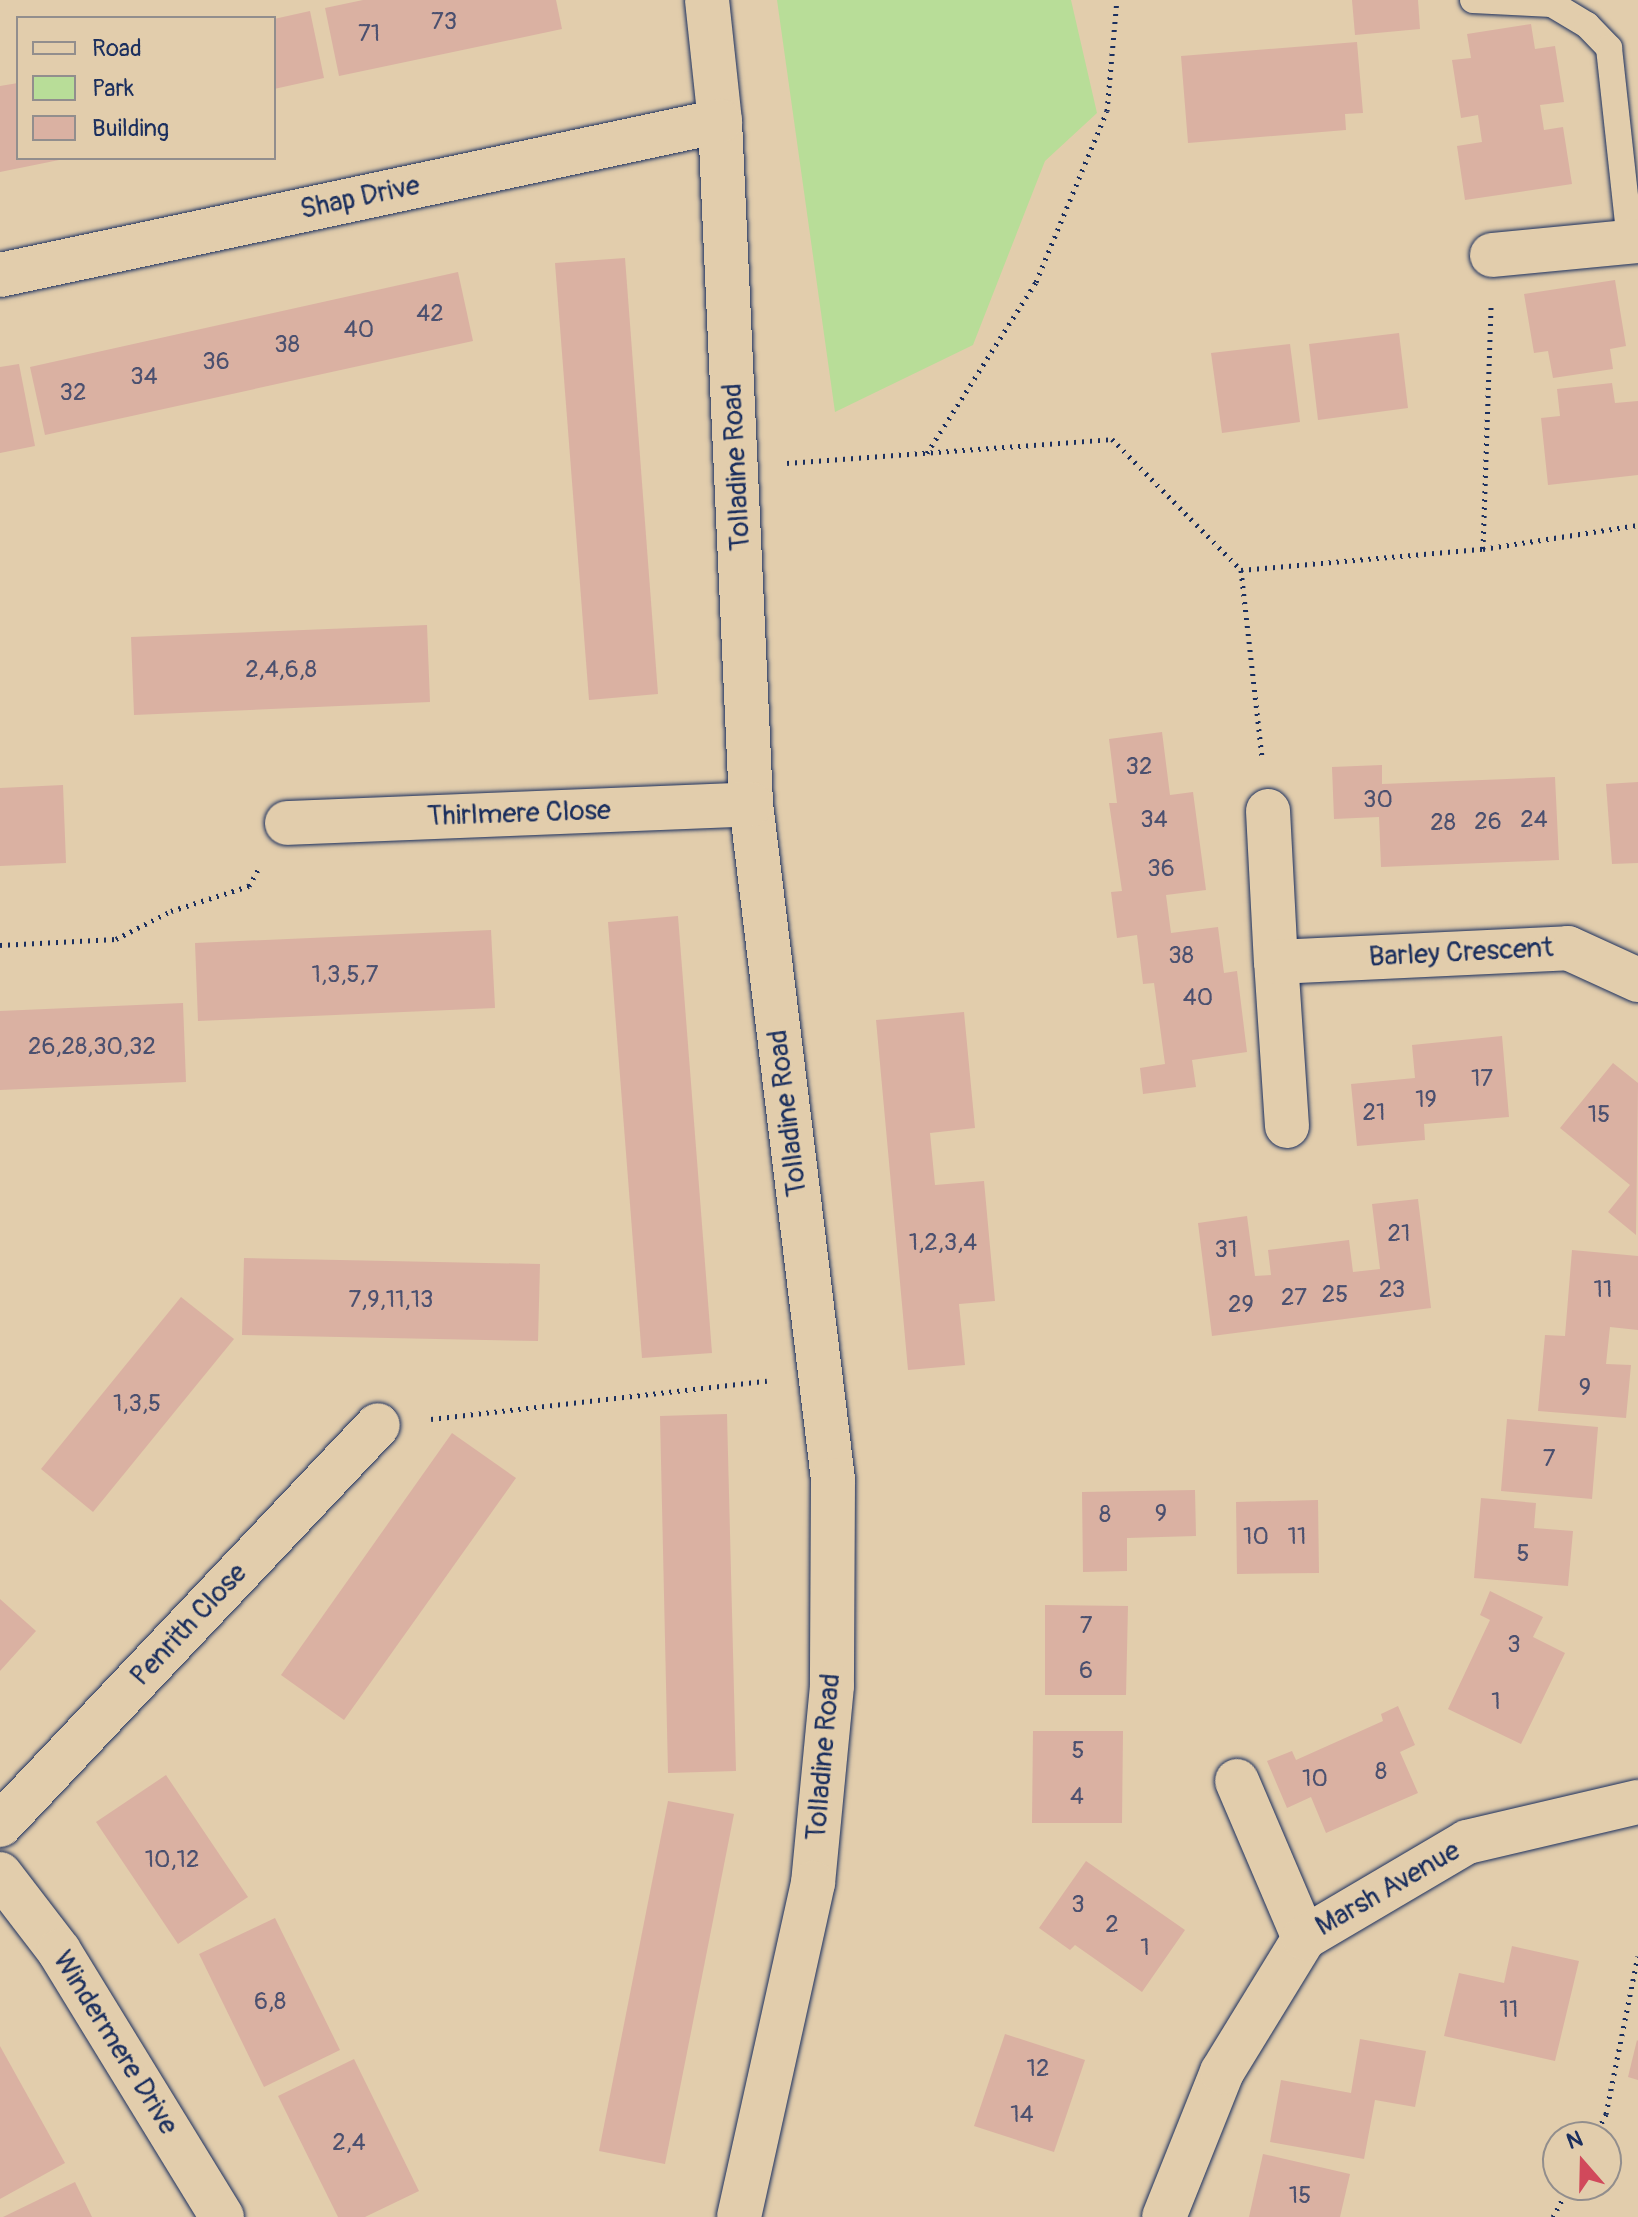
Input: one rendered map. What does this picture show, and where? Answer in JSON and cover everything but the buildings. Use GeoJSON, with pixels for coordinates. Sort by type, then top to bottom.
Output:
{"type":"FeatureCollection","features":[{"type":"Feature","properties":{"kind":"street","name":"Tolladine Road"},"geometry":{"type":"LineString","coordinates":[[707,0],[720,121],[751,804],[833,1480],[832,1686],[813,1883],[739,2217]]}},
{"type":"Feature","properties":{"kind":"street","name":"Shap Drive"},"geometry":{"type":"LineString","coordinates":[[0,275],[720,121]]}},
{"type":"Feature","properties":{"kind":"street"},"geometry":{"type":"LineString","coordinates":[[1492,255],[1634,241]]}},
{"type":"Feature","properties":{"kind":"street","name":"Thirlmere Close"},"geometry":{"type":"LineString","coordinates":[[287,823],[751,804]]}},
{"type":"Feature","properties":{"kind":"street"},"geometry":{"type":"LineString","coordinates":[[1268,811],[1287,1126]]}},
{"type":"Feature","properties":{"kind":"street","name":"Barley Crescent"},"geometry":{"type":"LineString","coordinates":[[1276,962],[1568,948],[1638,980]]}},
{"type":"Feature","properties":{"kind":"street","name":"Penrith Close"},"geometry":{"type":"LineString","coordinates":[[0,1825],[378,1425]]}},
{"type":"Feature","properties":{"kind":"street"},"geometry":{"type":"LineString","coordinates":[[1237,1781],[1304,1938]]}},
{"type":"Feature","properties":{"kind":"street","name":"Marsh Avenue"},"geometry":{"type":"LineString","coordinates":[[1164,2217],[1222,2072],[1304,1938],[1467,1842],[1638,1802]]}},
{"type":"Feature","properties":{"kind":"street","name":"Windermere Drive"},"geometry":{"type":"LineString","coordinates":[[0,1874],[59,1951],[222,2217]]}},
{"type":"Feature","properties":{"kind":"lane"},"geometry":{"type":"LineString","coordinates":[[1473,0],[1552,4],[1587,25],[1609,48],[1634,241]]}},
{"type":"Feature","properties":{"kind":"path"},"geometry":{"type":"LineString","coordinates":[[927,454],[1036,282],[1107,111],[1117,0]]}},
{"type":"Feature","properties":{"kind":"path"},"geometry":{"type":"LineString","coordinates":[[1483,549],[1492,255]]}},
{"type":"Feature","properties":{"kind":"path"},"geometry":{"type":"LineString","coordinates":[[738,468],[1112,439],[1241,570],[1268,811]]}},
{"type":"Feature","properties":{"kind":"path"},"geometry":{"type":"LineString","coordinates":[[1241,570],[1483,549],[1638,525]]}},
{"type":"Feature","properties":{"kind":"path"},"geometry":{"type":"LineString","coordinates":[[0,945],[116,939],[171,911],[249,886],[287,823]]}},
{"type":"Feature","properties":{"kind":"path"},"geometry":{"type":"LineString","coordinates":[[378,1425],[820,1375]]}},
{"type":"Feature","properties":{"kind":"path"},"geometry":{"type":"LineString","coordinates":[[1602,2121],[1638,1956]]}},
{"type":"Feature","properties":{"kind":"green space"},"geometry":{"type":"Polygon","coordinates":[[[777,0],[1071,0],[1097,113],[1045,161],[973,345],[835,412],[777,0]]]}}]}
